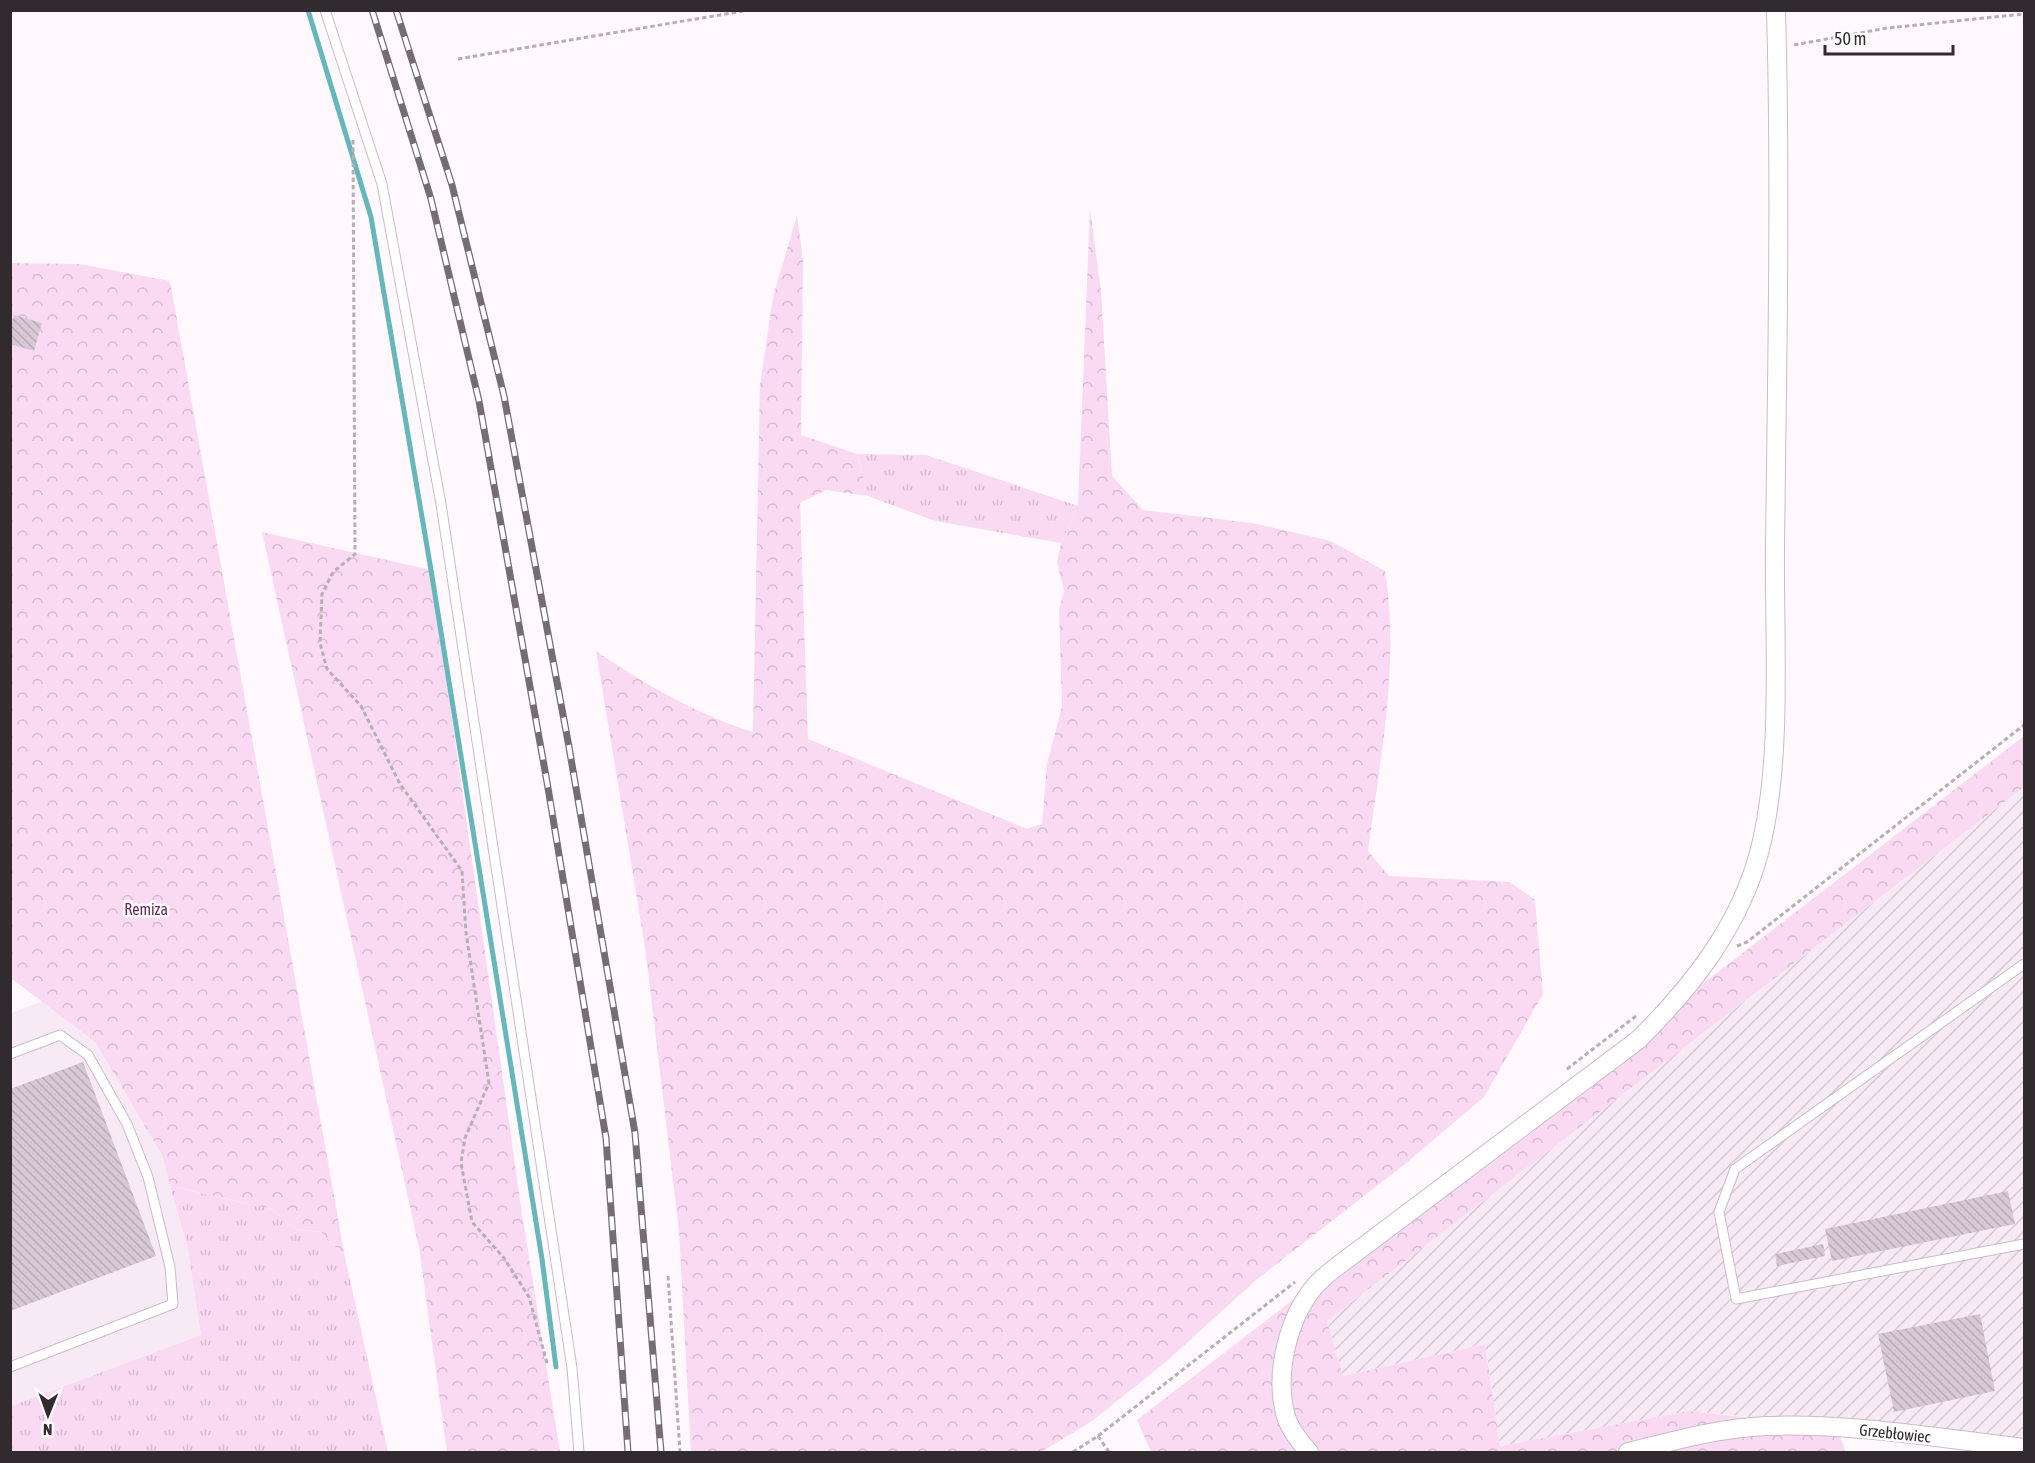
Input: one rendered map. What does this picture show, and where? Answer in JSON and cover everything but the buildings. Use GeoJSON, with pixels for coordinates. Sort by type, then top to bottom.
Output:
{"type":"FeatureCollection","features":[{"type":"Feature","properties":{"kind":"street"},"geometry":{"type":"LineString","coordinates":[[1309,1452],[1285,1414],[1281,1379],[1288,1340],[1297,1314],[1315,1286],[1339,1265],[1638,1040],[1679,999],[1712,956],[1739,907],[1758,855],[1770,802],[1774,708],[1776,10]]}},
{"type":"Feature","properties":{"kind":"street","name":"Grzebłowiec"},"geometry":{"type":"LineString","coordinates":[[1628,1452],[1719,1432],[1765,1426],[1836,1427],[2025,1448]]}},
{"type":"Feature","properties":{"kind":"lane"},"geometry":{"type":"LineString","coordinates":[[325,10],[382,184],[441,504],[567,1334],[579,1452]]}},
{"type":"Feature","properties":{"kind":"lane"},"geometry":{"type":"LineString","coordinates":[[2025,964],[1735,1169],[1719,1212],[1736,1299],[2025,1244]]}},
{"type":"Feature","properties":{"kind":"lane"},"geometry":{"type":"LineString","coordinates":[[10,1054],[60,1035],[88,1055],[127,1124],[148,1177],[170,1267],[173,1304],[10,1367]]}},
{"type":"Feature","properties":{"kind":"path"},"geometry":{"type":"LineString","coordinates":[[458,58],[749,10]]}},
{"type":"Feature","properties":{"kind":"path"},"geometry":{"type":"LineString","coordinates":[[1777,46],[1801,45],[1887,28],[2025,14]]}},
{"type":"Feature","properties":{"kind":"path"},"geometry":{"type":"LineString","coordinates":[[353,132],[355,554],[333,572],[322,594],[320,643],[327,669],[361,706],[400,784],[462,871],[466,933],[489,1083],[465,1138],[461,1163],[472,1222],[504,1258],[529,1297],[547,1363]]}},
{"type":"Feature","properties":{"kind":"path"},"geometry":{"type":"LineString","coordinates":[[1747,942],[2025,725]]}},
{"type":"Feature","properties":{"kind":"path"},"geometry":{"type":"LineString","coordinates":[[668,1276],[680,1452]]}},
{"type":"Feature","properties":{"kind":"path"},"geometry":{"type":"LineString","coordinates":[[1098,1437],[1109,1452]]}},
{"type":"Feature","properties":{"kind":"shaded area"},"geometry":{"type":"Polygon","coordinates":[[[2024,787],[2024,1443],[1689,1411],[1500,1446],[1485,1344],[1343,1376],[1327,1321],[2024,787]]]}},
{"type":"Feature","properties":{"kind":"shaded area"},"geometry":{"type":"Polygon","coordinates":[[[43,1001],[95,1042],[162,1155],[187,1245],[201,1335],[11,1406],[11,1013],[43,1001]]]}},
{"type":"Feature","properties":{"kind":"green space"},"geometry":{"type":"Polygon","coordinates":[[[1090,209],[1101,291],[1112,476],[1143,510],[1252,523],[1331,541],[1385,571],[1390,641],[1387,711],[1368,851],[1389,876],[1510,882],[1535,900],[1543,994],[1484,1097],[1405,1164],[1256,1280],[1167,1361],[1092,1421],[1043,1451],[691,1452],[679,1231],[645,947],[596,651],[672,698],[712,717],[753,732],[760,385],[773,297],[797,215],[803,260],[801,435],[857,454],[868,496],[826,490],[800,503],[808,739],[1027,829],[1042,824],[1047,764],[1062,707],[1059,610],[1064,591],[1057,562],[1061,543],[1078,506],[1090,209]]]}},
{"type":"Feature","properties":{"kind":"green space","name":"Remiza"},"geometry":{"type":"Polygon","coordinates":[[[11,263],[79,264],[170,281],[345,1257],[321,1232],[295,1229],[272,1209],[170,1186],[162,1155],[95,1042],[11,978],[11,263]]]}},
{"type":"Feature","properties":{"kind":"green space"},"geometry":{"type":"Polygon","coordinates":[[[857,454],[926,455],[1078,506],[1061,543],[935,521],[868,496],[857,454]]]}},
{"type":"Feature","properties":{"kind":"green space"},"geometry":{"type":"Polygon","coordinates":[[[262,532],[431,570],[521,1207],[560,1452],[447,1452],[419,1248],[262,532]]]}},
{"type":"Feature","properties":{"kind":"green space"},"geometry":{"type":"Polygon","coordinates":[[[2024,736],[2024,787],[1327,1321],[1343,1376],[1485,1344],[1500,1446],[1689,1411],[1836,1427],[1846,1452],[1151,1452],[1137,1420],[2024,736]]]}},
{"type":"Feature","properties":{"kind":"green space"},"geometry":{"type":"Polygon","coordinates":[[[170,1186],[272,1209],[295,1229],[321,1232],[345,1257],[388,1452],[11,1452],[11,1406],[201,1335],[187,1245],[170,1186]]]}},
{"type":"Feature","properties":{"kind":"waterway"},"geometry":{"type":"LineString","coordinates":[[308,10],[371,217],[431,570],[542,1259],[556,1367]]}},
{"type":"Feature","properties":{"kind":"railway"},"geometry":{"type":"LineString","coordinates":[[372,10],[431,199],[479,401],[547,782],[606,1138],[628,1452]]}},
{"type":"Feature","properties":{"kind":"railway"},"geometry":{"type":"LineString","coordinates":[[396,10],[452,185],[504,396],[569,747],[635,1133],[661,1452]]}}]}
